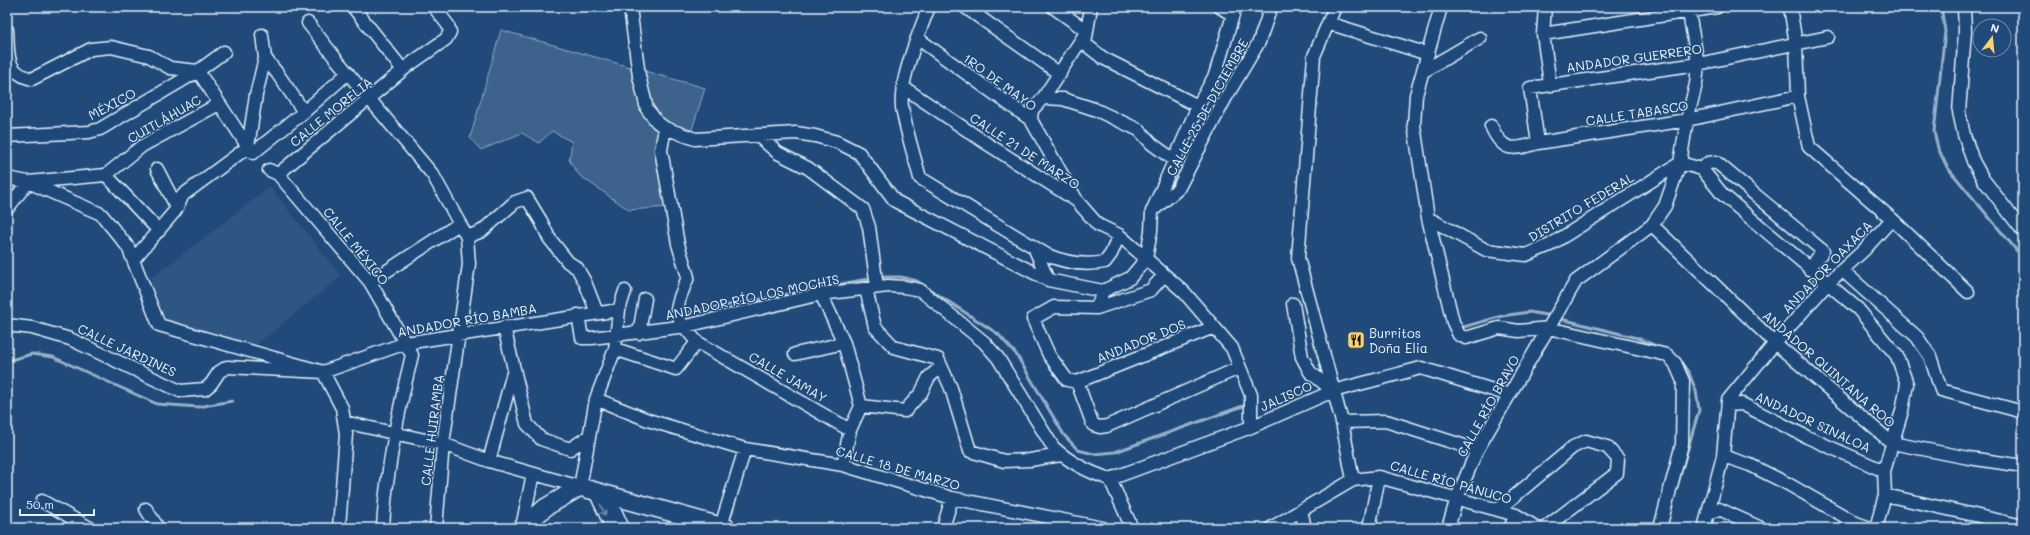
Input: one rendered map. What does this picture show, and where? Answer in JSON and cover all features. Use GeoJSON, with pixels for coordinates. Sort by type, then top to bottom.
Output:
{"type":"FeatureCollection","features":[{"type":"Feature","properties":{"kind":"street"},"geometry":{"type":"LineString","coordinates":[[353,7],[406,67]]}},
{"type":"Feature","properties":{"kind":"street","name":"CALLE MORELIA"},"geometry":{"type":"LineString","coordinates":[[273,172],[370,99],[406,67],[446,39],[450,32],[448,25],[434,7]]}},
{"type":"Feature","properties":{"kind":"street"},"geometry":{"type":"LineString","coordinates":[[630,7],[639,76],[647,109],[657,122],[665,128],[696,139],[796,133],[837,142],[859,154],[895,201],[1048,280],[1103,291],[1130,278],[1146,259],[1151,232],[1152,211],[1198,106],[1215,75],[1233,11],[1220,7]]}},
{"type":"Feature","properties":{"kind":"street"},"geometry":{"type":"LineString","coordinates":[[929,7],[917,38],[903,87],[902,106],[920,178],[1034,247],[1064,262],[1083,264],[1097,264],[1105,262],[1111,254],[1119,235]]}},
{"type":"Feature","properties":{"kind":"street"},"geometry":{"type":"LineString","coordinates":[[965,7],[1060,74]]}},
{"type":"Feature","properties":{"kind":"street"},"geometry":{"type":"LineString","coordinates":[[1052,7],[1087,31]]}},
{"type":"Feature","properties":{"kind":"street"},"geometry":{"type":"LineString","coordinates":[[1090,7],[1085,44],[1103,58],[1198,106]]}},
{"type":"Feature","properties":{"kind":"street","name":"CALLE 25 DE DICIEMBRE"},"geometry":{"type":"LineString","coordinates":[[1152,211],[1178,189],[1225,99],[1259,42],[1271,7]]}},
{"type":"Feature","properties":{"kind":"street"},"geometry":{"type":"LineString","coordinates":[[1335,7],[1314,56],[1298,258],[1342,422],[1353,480]]}},
{"type":"Feature","properties":{"kind":"street"},"geometry":{"type":"LineString","coordinates":[[1441,7],[1416,95],[1414,125],[1428,218],[1453,322],[1459,335],[1466,338],[1499,328],[1519,331],[1549,326],[1667,355],[1675,363],[1683,381],[1684,397],[1682,444],[1660,528]]}},
{"type":"Feature","properties":{"kind":"street"},"geometry":{"type":"LineString","coordinates":[[1545,7],[1543,34],[1550,84]]}},
{"type":"Feature","properties":{"kind":"street"},"geometry":{"type":"LineString","coordinates":[[1543,34],[1688,10],[1717,7]]}},
{"type":"Feature","properties":{"kind":"street"},"geometry":{"type":"LineString","coordinates":[[1790,7],[1796,44],[1798,96],[1809,147],[1892,219],[1968,292]]}},
{"type":"Feature","properties":{"kind":"street"},"geometry":{"type":"LineString","coordinates":[[1964,7],[1965,31],[1959,112],[1964,135],[1973,161],[1982,179],[2023,231]]}},
{"type":"Feature","properties":{"kind":"street","name":"CALLE RÍO BRAVO"},"geometry":{"type":"LineString","coordinates":[[1448,528],[1457,498],[1476,450],[1576,280],[1652,225],[1665,206],[1680,163],[1687,120],[1696,84],[1698,64],[1688,10]]}},
{"type":"Feature","properties":{"kind":"street"},"geometry":{"type":"LineString","coordinates":[[308,22],[348,73],[433,175],[467,237],[482,231],[516,202],[527,198],[541,221],[548,238],[568,262],[577,268],[585,282],[597,313]]}},
{"type":"Feature","properties":{"kind":"street"},"geometry":{"type":"LineString","coordinates":[[1328,23],[1428,54]]}},
{"type":"Feature","properties":{"kind":"street"},"geometry":{"type":"LineString","coordinates":[[7,30],[9,56],[13,69],[20,76],[32,79],[92,49],[111,48],[148,56],[170,68],[198,71],[224,52]]}},
{"type":"Feature","properties":{"kind":"street"},"geometry":{"type":"LineString","coordinates":[[1031,120],[1032,110],[1044,98],[1087,31]]}},
{"type":"Feature","properties":{"kind":"street"},"geometry":{"type":"LineString","coordinates":[[250,150],[256,94],[265,58],[262,35]]}},
{"type":"Feature","properties":{"kind":"street","name":"ANDADOR GUERRERO"},"geometry":{"type":"LineString","coordinates":[[1538,143],[1530,88],[1698,64],[1828,37]]}},
{"type":"Feature","properties":{"kind":"street","name":"1RO DE MAYO"},"geometry":{"type":"LineString","coordinates":[[917,38],[1031,120],[1077,201]]}},
{"type":"Feature","properties":{"kind":"street"},"geometry":{"type":"LineString","coordinates":[[1424,71],[1480,38]]}},
{"type":"Feature","properties":{"kind":"street"},"geometry":{"type":"LineString","coordinates":[[265,58],[278,73],[304,112]]}},
{"type":"Feature","properties":{"kind":"street"},"geometry":{"type":"LineString","coordinates":[[198,71],[250,150]]}},
{"type":"Feature","properties":{"kind":"street","name":"MÉXICO"},"geometry":{"type":"LineString","coordinates":[[7,136],[89,132],[100,129],[198,71]]}},
{"type":"Feature","properties":{"kind":"street"},"geometry":{"type":"LineString","coordinates":[[133,260],[159,231],[176,208],[183,195],[304,112],[348,73]]}},
{"type":"Feature","properties":{"kind":"street","name":"CALLE 21 DE MARZO"},"geometry":{"type":"LineString","coordinates":[[903,87],[986,143],[1077,201],[1098,225],[1119,235],[1184,292],[1232,348],[1239,368],[1252,394],[1251,426]]}},
{"type":"Feature","properties":{"kind":"street","name":"CALLE TABASCO"},"geometry":{"type":"LineString","coordinates":[[1491,126],[1498,140],[1507,146],[1519,148],[1538,143],[1687,120],[1798,96]]}},
{"type":"Feature","properties":{"kind":"street"},"geometry":{"type":"LineString","coordinates":[[1044,98],[1063,99],[1094,109],[1139,130],[1152,144],[1174,160]]}},
{"type":"Feature","properties":{"kind":"street","name":"CUITLÁHUAC"},"geometry":{"type":"LineString","coordinates":[[106,175],[142,146],[219,104]]}},
{"type":"Feature","properties":{"kind":"street","name":"CALLE JAMAY"},"geometry":{"type":"LineString","coordinates":[[665,128],[661,150],[678,244],[688,277],[677,309],[681,323],[686,326],[697,342],[850,430]]}},
{"type":"Feature","properties":{"kind":"street"},"geometry":{"type":"LineString","coordinates":[[757,135],[778,153],[808,168],[863,209],[869,226],[874,265],[873,286],[875,327],[894,347],[938,359],[951,388],[970,451],[1004,461],[1030,460],[1061,455]]}},
{"type":"Feature","properties":{"kind":"street"},"geometry":{"type":"LineString","coordinates":[[1702,169],[1708,163],[1716,162],[1823,251],[1809,269]]}},
{"type":"Feature","properties":{"kind":"street"},"geometry":{"type":"LineString","coordinates":[[1680,163],[1702,169],[1722,194],[1858,309],[1897,356],[1907,384],[1902,411],[1884,471],[1885,495],[1876,528]]}},
{"type":"Feature","properties":{"kind":"street","name":"DISTRITO FEDERAL"},"geometry":{"type":"LineString","coordinates":[[1428,218],[1486,250],[1526,255],[1550,244],[1680,163]]}},
{"type":"Feature","properties":{"kind":"street"},"geometry":{"type":"LineString","coordinates":[[157,169],[176,208]]}},
{"type":"Feature","properties":{"kind":"street","name":"CALLE MÉXICO"},"geometry":{"type":"LineString","coordinates":[[273,172],[370,282],[412,355],[394,434],[384,502],[383,528]]}},
{"type":"Feature","properties":{"kind":"street"},"geometry":{"type":"LineString","coordinates":[[7,209],[28,182],[106,175],[159,231]]}},
{"type":"Feature","properties":{"kind":"street"},"geometry":{"type":"LineString","coordinates":[[7,178],[28,182],[101,214],[128,247],[159,325],[322,372],[342,408],[346,434],[339,528]]}},
{"type":"Feature","properties":{"kind":"street","name":"ANDADOR OAXACA"},"geometry":{"type":"LineString","coordinates":[[1704,528],[1723,456],[1728,400],[1775,343],[1828,283],[1843,271],[1892,219]]}},
{"type":"Feature","properties":{"kind":"street"},"geometry":{"type":"LineString","coordinates":[[370,282],[459,224]]}},
{"type":"Feature","properties":{"kind":"street","name":"ANDADOR QUINTANA ROO"},"geometry":{"type":"LineString","coordinates":[[1652,225],[1775,343],[1892,443],[2023,467]]}},
{"type":"Feature","properties":{"kind":"street","name":"CALLE HUIRAMBA"},"geometry":{"type":"LineString","coordinates":[[436,528],[443,444],[469,264],[467,237]]}},
{"type":"Feature","properties":{"kind":"street"},"geometry":{"type":"LineString","coordinates":[[1034,247],[1048,280]]}},
{"type":"Feature","properties":{"kind":"street"},"geometry":{"type":"LineString","coordinates":[[1843,271],[1916,337],[1930,356],[1941,390],[2023,412]]}},
{"type":"Feature","properties":{"kind":"street"},"geometry":{"type":"LineString","coordinates":[[1164,275],[1151,290],[1097,308],[1054,307],[1033,319],[1056,368],[1067,380],[1077,382],[1093,425],[1100,427],[1107,426],[1239,368]]}},
{"type":"Feature","properties":{"kind":"street","name":"ANDADOR RÍO LOS MOCHIS"},"geometry":{"type":"LineString","coordinates":[[578,315],[582,338],[616,336],[686,326],[821,294],[873,286],[904,286],[920,290],[984,342],[998,358],[1053,447],[1061,455],[1079,466],[1110,479]]}},
{"type":"Feature","properties":{"kind":"street"},"geometry":{"type":"LineString","coordinates":[[612,528],[594,491],[588,437],[596,399],[615,349],[619,310],[625,291]]}},
{"type":"Feature","properties":{"kind":"street"},"geometry":{"type":"LineString","coordinates":[[1097,308],[1103,291]]}},
{"type":"Feature","properties":{"kind":"street"},"geometry":{"type":"LineString","coordinates":[[821,294],[844,343],[861,406],[850,430],[843,465]]}},
{"type":"Feature","properties":{"kind":"street"},"geometry":{"type":"LineString","coordinates":[[639,333],[645,298]]}},
{"type":"Feature","properties":{"kind":"street"},"geometry":{"type":"LineString","coordinates":[[1293,304],[1302,357],[1310,372],[1325,382],[1333,391]]}},
{"type":"Feature","properties":{"kind":"street","name":"ANDADOR RÍO BAMBA"},"geometry":{"type":"LineString","coordinates":[[322,372],[406,343],[458,336],[578,315],[619,310]]}},
{"type":"Feature","properties":{"kind":"street","name":"CALLE JARDINES"},"geometry":{"type":"LineString","coordinates":[[7,325],[32,328],[70,339],[180,391],[205,389],[211,384],[219,372],[227,367],[322,372]]}},
{"type":"Feature","properties":{"kind":"street","name":"ANDADOR DOS"},"geometry":{"type":"LineString","coordinates":[[1077,382],[1214,327]]}},
{"type":"Feature","properties":{"kind":"street"},"geometry":{"type":"LineString","coordinates":[[504,328],[527,424],[541,439],[570,449],[588,437]]}},
{"type":"Feature","properties":{"kind":"street"},"geometry":{"type":"LineString","coordinates":[[615,349],[676,369],[697,342]]}},
{"type":"Feature","properties":{"kind":"street"},"geometry":{"type":"LineString","coordinates":[[795,354],[844,343]]}},
{"type":"Feature","properties":{"kind":"street"},"geometry":{"type":"LineString","coordinates":[[861,406],[906,411],[921,393],[929,377],[941,367]]}},
{"type":"Feature","properties":{"kind":"street"},"geometry":{"type":"LineString","coordinates":[[489,461],[514,368]]}},
{"type":"Feature","properties":{"kind":"street","name":"JALISCO"},"geometry":{"type":"LineString","coordinates":[[1110,479],[1251,426],[1333,391],[1421,368],[1509,395]]}},
{"type":"Feature","properties":{"kind":"street","name":"CALLE 18 DE MARZO"},"geometry":{"type":"LineString","coordinates":[[596,399],[648,420],[745,449],[843,465],[952,498],[1103,528]]}},
{"type":"Feature","properties":{"kind":"street","name":"ANDADOR SINALOA"},"geometry":{"type":"LineString","coordinates":[[1728,405],[1742,404],[1807,437],[1884,471]]}},
{"type":"Feature","properties":{"kind":"street"},"geometry":{"type":"LineString","coordinates":[[1342,422],[1386,421],[1476,450]]}},
{"type":"Feature","properties":{"kind":"street"},"geometry":{"type":"LineString","coordinates":[[344,422],[443,444],[489,461],[594,491],[699,524],[724,527],[745,449]]}},
{"type":"Feature","properties":{"kind":"street"},"geometry":{"type":"LineString","coordinates":[[1498,510],[1573,447],[1586,441],[1607,447],[1618,459],[1617,473],[1545,528]]}},
{"type":"Feature","properties":{"kind":"street"},"geometry":{"type":"LineString","coordinates":[[1723,456],[1750,465],[1788,484],[1856,523],[1870,528]]}},
{"type":"Feature","properties":{"kind":"street"},"geometry":{"type":"LineString","coordinates":[[522,528],[533,474]]}},
{"type":"Feature","properties":{"kind":"street"},"geometry":{"type":"LineString","coordinates":[[1369,528],[1379,477]]}},
{"type":"Feature","properties":{"kind":"street","name":"CALLE RÍO PÁNUCO"},"geometry":{"type":"LineString","coordinates":[[1272,528],[1353,480],[1379,477],[1516,515],[1537,528]]}},
{"type":"Feature","properties":{"kind":"street"},"geometry":{"type":"LineString","coordinates":[[1110,479],[1132,528]]}},
{"type":"Feature","properties":{"kind":"street"},"geometry":{"type":"LineString","coordinates":[[522,528],[546,507],[594,491]]}},
{"type":"Feature","properties":{"kind":"street"},"geometry":{"type":"LineString","coordinates":[[594,491],[624,528]]}},
{"type":"Feature","properties":{"kind":"street"},"geometry":{"type":"LineString","coordinates":[[1885,495],[2023,526]]}},
{"type":"Feature","properties":{"kind":"street"},"geometry":{"type":"LineString","coordinates":[[943,528],[952,498]]}},
{"type":"Feature","properties":{"kind":"street"},"geometry":{"type":"LineString","coordinates":[[42,501],[90,528]]}},
{"type":"Feature","properties":{"kind":"street"},"geometry":{"type":"LineString","coordinates":[[146,509],[158,528]]}},
{"type":"Feature","properties":{"kind":"street"},"geometry":{"type":"LineString","coordinates":[[1708,513],[1719,509],[1761,528]]}},
{"type":"Feature","properties":{"kind":"street"},"geometry":{"type":"LineString","coordinates":[[1301,510],[1305,528]]}},
{"type":"Feature","properties":{"kind":"street"},"geometry":{"type":"LineString","coordinates":[[1510,528],[1516,515]]}},
{"type":"Feature","properties":{"kind":"shaded area"},"geometry":{"type":"Polygon","coordinates":[[[501,30],[637,69],[643,102],[663,128],[670,207],[629,210],[579,175],[569,160],[572,142],[552,131],[539,143],[522,133],[481,150],[470,138],[501,30]]]}},
{"type":"Feature","properties":{"kind":"shaded area"},"geometry":{"type":"Polygon","coordinates":[[[641,70],[705,88],[690,136],[674,131],[649,108],[641,70]]]}},
{"type":"Feature","properties":{"kind":"shaded area"},"geometry":{"type":"Polygon","coordinates":[[[270,187],[341,276],[255,346],[166,321],[150,279],[270,187]]]}},
{"type":"Feature","properties":{"kind":"waterway"},"geometry":{"type":"LineString","coordinates":[[1941,7],[1945,31],[1934,132],[1938,148],[1947,167],[2023,258]]}},
{"type":"Feature","properties":{"kind":"waterway"},"geometry":{"type":"LineString","coordinates":[[878,277],[901,277],[917,281],[998,334],[1016,354],[1064,435],[1078,450],[1094,454],[1115,452],[1243,406]]}},
{"type":"Feature","properties":{"kind":"waterway"},"geometry":{"type":"LineString","coordinates":[[686,313],[873,278]]}},
{"type":"Feature","properties":{"kind":"waterway"},"geometry":{"type":"LineString","coordinates":[[1460,328],[1502,316],[1529,312],[1552,316]]}},
{"type":"Feature","properties":{"kind":"waterway"},"geometry":{"type":"LineString","coordinates":[[1557,318],[1637,338],[1661,348]]}},
{"type":"Feature","properties":{"kind":"waterway"},"geometry":{"type":"LineString","coordinates":[[7,361],[32,354],[53,357],[157,404],[198,407],[232,401]]}},
{"type":"Feature","properties":{"kind":"waterway"},"geometry":{"type":"LineString","coordinates":[[1676,490],[1699,410],[1696,391],[1689,373],[1679,360]]}},
{"type":"Feature","properties":{"kind":"place","name":"Burritos Doña Elia"},"geometry":{"type":"Point","coordinates":[1356,340]}}]}
